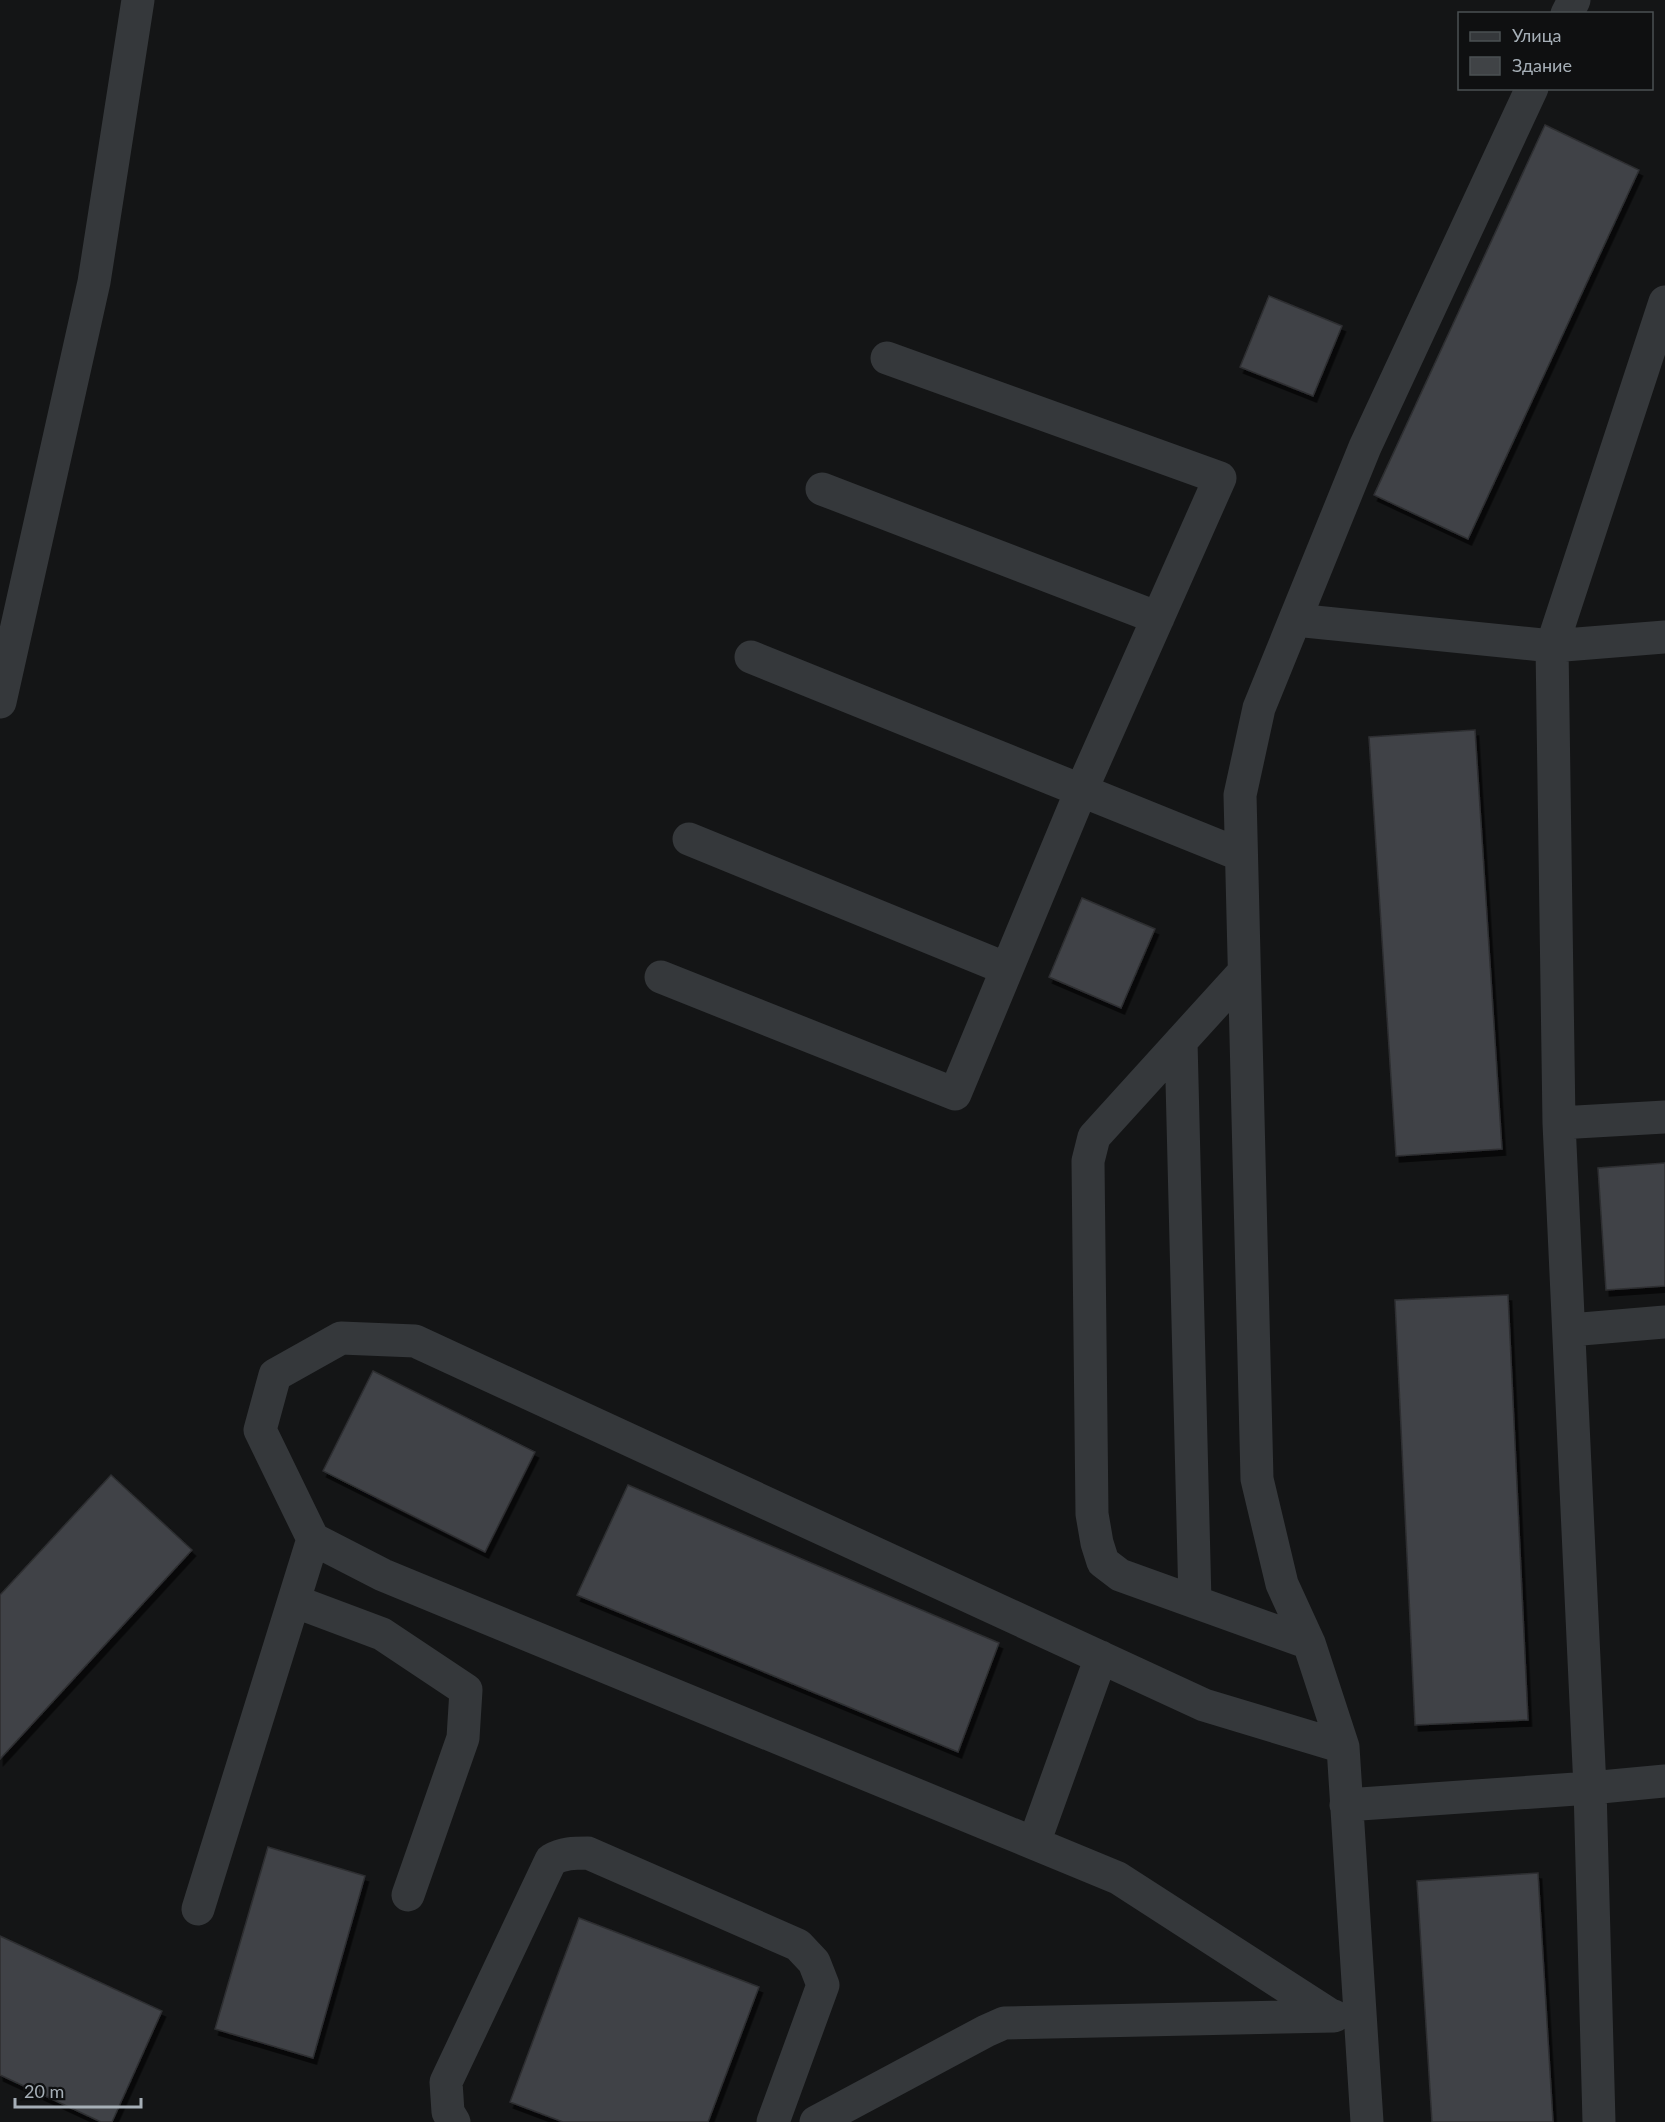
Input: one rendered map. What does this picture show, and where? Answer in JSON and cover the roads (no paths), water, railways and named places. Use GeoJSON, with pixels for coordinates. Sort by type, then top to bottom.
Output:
{"type":"FeatureCollection","features":[{"type":"Feature","properties":{"kind":"street"},"geometry":{"type":"LineString","coordinates":[[0,702],[94,282],[138,0]]}},
{"type":"Feature","properties":{"kind":"street"},"geometry":{"type":"LineString","coordinates":[[1367,2122],[1346,2018],[1346,1804],[1343,1747],[1309,1643],[1282,1584],[1257,1479],[1240,795],[1259,708],[1365,447],[1531,90]]}},
{"type":"Feature","properties":{"kind":"street"},"geometry":{"type":"LineString","coordinates":[[1599,2122],[1590,1788],[1559,1123],[1551,646],[1665,302]]}},
{"type":"Feature","properties":{"kind":"street"},"geometry":{"type":"LineString","coordinates":[[661,977],[955,1094],[1081,790],[1220,478],[886,358]]}},
{"type":"Feature","properties":{"kind":"street"},"geometry":{"type":"LineString","coordinates":[[822,489],[1158,618]]}},
{"type":"Feature","properties":{"kind":"street"},"geometry":{"type":"LineString","coordinates":[[1295,620],[1551,646],[1665,638]]}},
{"type":"Feature","properties":{"kind":"street"},"geometry":{"type":"LineString","coordinates":[[751,657],[1241,855]]}},
{"type":"Feature","properties":{"kind":"street"},"geometry":{"type":"LineString","coordinates":[[689,839],[1007,969]]}},
{"type":"Feature","properties":{"kind":"street"},"geometry":{"type":"LineString","coordinates":[[1243,973],[1094,1137],[1090,1149],[1088,1161],[1092,1514],[1096,1543],[1103,1562],[1120,1575],[1309,1643]]}},
{"type":"Feature","properties":{"kind":"street"},"geometry":{"type":"LineString","coordinates":[[1181,1041],[1195,1602]]}},
{"type":"Feature","properties":{"kind":"street"},"geometry":{"type":"LineString","coordinates":[[1559,1123],[1665,1117]]}},
{"type":"Feature","properties":{"kind":"street"},"geometry":{"type":"LineString","coordinates":[[1570,1330],[1665,1322]]}},
{"type":"Feature","properties":{"kind":"street"},"geometry":{"type":"LineString","coordinates":[[1343,1747],[1204,1705],[415,1341],[341,1338],[275,1375],[260,1430],[313,1539],[383,1575],[1118,1878],[1346,2018]]}},
{"type":"Feature","properties":{"kind":"street"},"geometry":{"type":"LineString","coordinates":[[198,1909],[313,1539]]}},
{"type":"Feature","properties":{"kind":"street"},"geometry":{"type":"LineString","coordinates":[[294,1601],[382,1634],[466,1690],[463,1738],[408,1895]]}},
{"type":"Feature","properties":{"kind":"street"},"geometry":{"type":"LineString","coordinates":[[1034,1843],[1101,1657]]}},
{"type":"Feature","properties":{"kind":"street"},"geometry":{"type":"LineString","coordinates":[[1346,1804],[1665,1781]]}},
{"type":"Feature","properties":{"kind":"street"},"geometry":{"type":"LineString","coordinates":[[454,2122],[448,2112],[446,2082],[551,1860],[564,1854],[576,1853],[588,1853],[798,1945],[814,1962],[824,1985],[772,2122]]}},
{"type":"Feature","properties":{"kind":"street"},"geometry":{"type":"LineString","coordinates":[[816,2122],[1004,2023],[1346,2018]]}}]}
